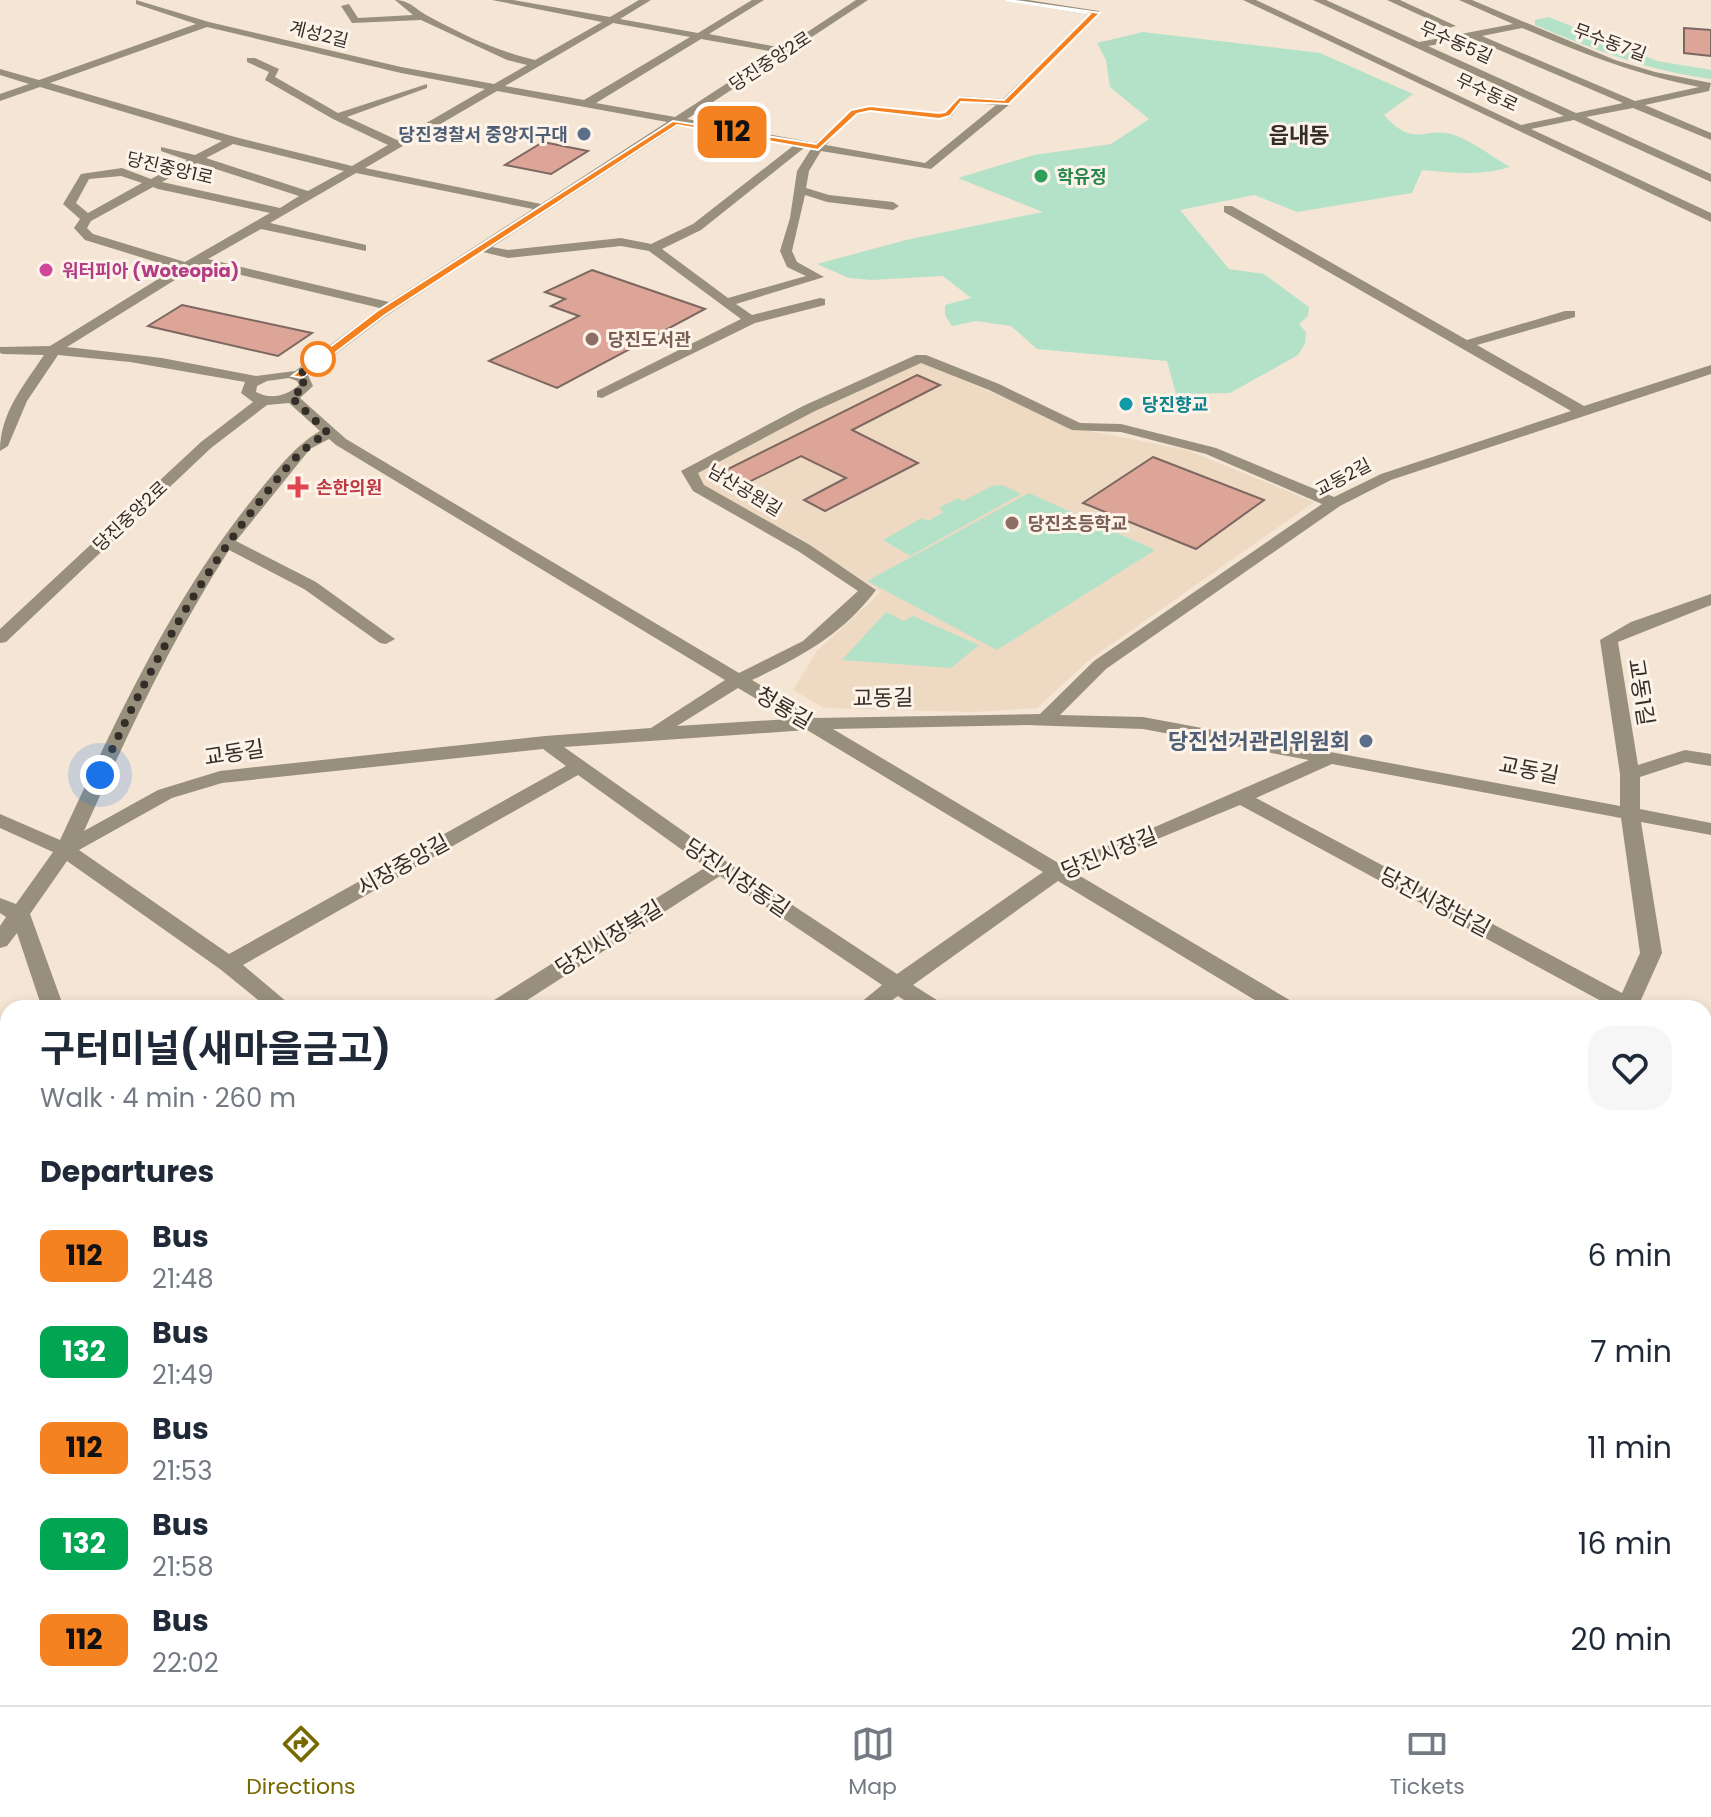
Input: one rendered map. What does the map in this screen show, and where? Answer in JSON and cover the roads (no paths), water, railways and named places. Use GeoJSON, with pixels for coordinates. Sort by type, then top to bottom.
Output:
{"type":"FeatureCollection","features":[{"type":"Feature","properties":{"kind":"street"},"geometry":{"type":"LineString","coordinates":[[400,0],[422,17],[511,58],[538,64]]}},
{"type":"Feature","properties":{"kind":"street"},"geometry":{"type":"LineString","coordinates":[[497,0],[785,51]]}},
{"type":"Feature","properties":{"kind":"street"},"geometry":{"type":"LineString","coordinates":[[499,15],[533,0]]}},
{"type":"Feature","properties":{"kind":"street"},"geometry":{"type":"LineString","coordinates":[[0,446],[20,401],[55,349],[192,264],[646,0]]}},
{"type":"Feature","properties":{"kind":"street"},"geometry":{"type":"LineString","coordinates":[[584,105],[759,0]]}},
{"type":"Feature","properties":{"kind":"street","name":"당진중앙2로"},"geometry":{"type":"LineString","coordinates":[[298,376],[340,341],[863,0]]}},
{"type":"Feature","properties":{"kind":"street","name":"무수동로"},"geometry":{"type":"LineString","coordinates":[[1248,0],[1711,218]]}},
{"type":"Feature","properties":{"kind":"street","name":"무수동5길"},"geometry":{"type":"LineString","coordinates":[[1318,0],[1711,178]]}},
{"type":"Feature","properties":{"kind":"street"},"geometry":{"type":"LineString","coordinates":[[1392,0],[1451,26]]}},
{"type":"Feature","properties":{"kind":"street","name":"무수동7길"},"geometry":{"type":"LineString","coordinates":[[1464,0],[1495,9],[1523,25],[1611,62],[1653,75],[1711,87]]}},
{"type":"Feature","properties":{"kind":"street","name":"계성2길"},"geometry":{"type":"LineString","coordinates":[[142,1],[206,24],[401,70],[495,87]]}},
{"type":"Feature","properties":{"kind":"street"},"geometry":{"type":"LineString","coordinates":[[495,87],[927,167],[1006,102],[1096,13],[1005,3]]}},
{"type":"Feature","properties":{"kind":"street"},"geometry":{"type":"LineString","coordinates":[[346,6],[355,21],[422,17]]}},
{"type":"Feature","properties":{"kind":"street"},"geometry":{"type":"LineString","coordinates":[[1477,21],[1495,9]]}},
{"type":"Feature","properties":{"kind":"street"},"geometry":{"type":"LineString","coordinates":[[1399,36],[1464,23]]}},
{"type":"Feature","properties":{"kind":"street"},"geometry":{"type":"LineString","coordinates":[[0,98],[206,24]]}},
{"type":"Feature","properties":{"kind":"street"},"geometry":{"type":"LineString","coordinates":[[1418,45],[1523,25]]}},
{"type":"Feature","properties":{"kind":"street","name":"무수동5길"},"geometry":{"type":"LineString","coordinates":[[1472,35],[1711,137]]}},
{"type":"Feature","properties":{"kind":"street"},"geometry":{"type":"LineString","coordinates":[[251,60],[275,71],[269,78],[337,117],[398,145]]}},
{"type":"Feature","properties":{"kind":"street"},"geometry":{"type":"LineString","coordinates":[[0,72],[232,140],[356,170],[545,208]]}},
{"type":"Feature","properties":{"kind":"street"},"geometry":{"type":"LineString","coordinates":[[337,117],[423,86]]}},
{"type":"Feature","properties":{"kind":"street"},"geometry":{"type":"LineString","coordinates":[[1521,128],[1711,87]]}},
{"type":"Feature","properties":{"kind":"street"},"geometry":{"type":"LineString","coordinates":[[727,302],[818,277],[792,264],[786,251],[796,218],[799,189],[803,171],[818,147],[854,112],[870,109],[939,116],[947,115],[959,99],[1006,102]]}},
{"type":"Feature","properties":{"kind":"street"},"geometry":{"type":"LineString","coordinates":[[1691,128],[1711,124]]}},
{"type":"Feature","properties":{"kind":"street","name":"당진중앙1로"},"geometry":{"type":"LineString","coordinates":[[196,158],[232,140]]}},
{"type":"Feature","properties":{"kind":"street"},"geometry":{"type":"LineString","coordinates":[[653,248],[697,227],[802,144]]}},
{"type":"Feature","properties":{"kind":"street","name":"당진중앙1로"},"geometry":{"type":"LineString","coordinates":[[165,149],[311,196]]}},
{"type":"Feature","properties":{"kind":"street"},"geometry":{"type":"LineString","coordinates":[[87,218],[196,158]]}},
{"type":"Feature","properties":{"kind":"street","name":"당진중앙1로"},"geometry":{"type":"LineString","coordinates":[[192,264],[89,237],[80,228],[87,218],[69,204],[85,176],[122,172],[153,183],[283,212]]}},
{"type":"Feature","properties":{"kind":"street"},"geometry":{"type":"LineString","coordinates":[[799,189],[827,198],[893,206]]}},
{"type":"Feature","properties":{"kind":"street"},"geometry":{"type":"LineString","coordinates":[[1228,209],[1584,412]]}},
{"type":"Feature","properties":{"kind":"street"},"geometry":{"type":"LineString","coordinates":[[260,225],[362,248]]}},
{"type":"Feature","properties":{"kind":"street"},"geometry":{"type":"LineString","coordinates":[[481,248],[525,254],[621,242],[653,248],[750,320]]}},
{"type":"Feature","properties":{"kind":"street"},"geometry":{"type":"LineString","coordinates":[[192,264],[393,307]]}},
{"type":"Feature","properties":{"kind":"street"},"geometry":{"type":"LineString","coordinates":[[602,394],[750,320],[820,302]]}},
{"type":"Feature","properties":{"kind":"street"},"geometry":{"type":"LineString","coordinates":[[1467,344],[1570,314]]}},
{"type":"Feature","properties":{"kind":"street"},"geometry":{"type":"LineString","coordinates":[[1,348],[55,349],[256,380],[281,374],[298,376],[306,386],[291,397],[264,400],[248,393],[248,388],[256,380]]}},
{"type":"Feature","properties":{"kind":"street","name":"남산공원길"},"geometry":{"type":"LineString","coordinates":[[737,681],[809,645],[833,626],[868,590],[804,548],[698,488],[689,471],[808,409],[921,358],[994,387],[1077,427],[1121,428],[1211,451],[1334,503]]}},
{"type":"Feature","properties":{"kind":"street","name":"교동2길"},"geometry":{"type":"LineString","coordinates":[[1047,718],[1100,665],[1334,503],[1386,477],[1711,369]]}},
{"type":"Feature","properties":{"kind":"street","name":"청룡길"},"geometry":{"type":"LineString","coordinates":[[291,397],[328,433],[1272,1000]]}},
{"type":"Feature","properties":{"kind":"street","name":"당진중앙2로"},"geometry":{"type":"LineString","coordinates":[[0,638],[206,445],[264,400]]}},
{"type":"Feature","properties":{"kind":"street"},"geometry":{"type":"LineString","coordinates":[[0,941],[65,850],[123,725],[196,589],[226,543],[305,446],[328,433]]}},
{"type":"Feature","properties":{"kind":"street"},"geometry":{"type":"LineString","coordinates":[[226,543],[273,563],[330,595],[386,639]]}},
{"type":"Feature","properties":{"kind":"street","name":"교동1길"},"geometry":{"type":"LineString","coordinates":[[1630,814],[1630,774],[1609,640],[1637,626],[1711,599]]}},
{"type":"Feature","properties":{"kind":"street"},"geometry":{"type":"LineString","coordinates":[[656,731],[737,681]]}},
{"type":"Feature","properties":{"kind":"street","name":"교동길"},"geometry":{"type":"LineString","coordinates":[[65,850],[165,794],[220,777],[656,731],[811,723],[1047,718],[1143,723],[1711,829]]}},
{"type":"Feature","properties":{"kind":"street","name":"당진시장동길"},"geometry":{"type":"LineString","coordinates":[[545,742],[720,867],[919,1000]]}},
{"type":"Feature","properties":{"kind":"street"},"geometry":{"type":"LineString","coordinates":[[1630,774],[1685,756],[1711,760]]}},
{"type":"Feature","properties":{"kind":"street","name":"당진시장길"},"geometry":{"type":"LineString","coordinates":[[876,1000],[1058,872],[1242,798],[1332,757]]}},
{"type":"Feature","properties":{"kind":"street","name":"시장중앙길"},"geometry":{"type":"LineString","coordinates":[[228,964],[578,767]]}},
{"type":"Feature","properties":{"kind":"street","name":"당진시장남길"},"geometry":{"type":"LineString","coordinates":[[1242,798],[1616,1000]]}},
{"type":"Feature","properties":{"kind":"street","name":"당진시장남길"},"geometry":{"type":"LineString","coordinates":[[1630,814],[1651,953],[1632,1000]]}},
{"type":"Feature","properties":{"kind":"street"},"geometry":{"type":"LineString","coordinates":[[0,820],[65,850],[228,964],[273,1000]]}},
{"type":"Feature","properties":{"kind":"street","name":"당진시장북길"},"geometry":{"type":"LineString","coordinates":[[512,1000],[720,867]]}},
{"type":"Feature","properties":{"kind":"street"},"geometry":{"type":"LineString","coordinates":[[0,905],[21,915],[50,1000]]}},
{"type":"Feature","properties":{"kind":"place","name":"당진경찰서 중앙지구대"},"geometry":{"type":"Point","coordinates":[584,134]}},
{"type":"Feature","properties":{"kind":"place","name":"학유정"},"geometry":{"type":"Point","coordinates":[1041,176]}},
{"type":"Feature","properties":{"kind":"place","name":"워터피아 (Woteopia)"},"geometry":{"type":"Point","coordinates":[46,270]}},
{"type":"Feature","properties":{"kind":"place","name":"당진도서관"},"geometry":{"type":"Point","coordinates":[592,339]}},
{"type":"Feature","properties":{"kind":"place","name":"당진향교"},"geometry":{"type":"Point","coordinates":[1126,404]}},
{"type":"Feature","properties":{"kind":"place","name":"손한의원"},"geometry":{"type":"Point","coordinates":[298,487]}},
{"type":"Feature","properties":{"kind":"place","name":"당진초등학교"},"geometry":{"type":"Point","coordinates":[1012,523]}},
{"type":"Feature","properties":{"kind":"place","name":"당진선거관리위원회"},"geometry":{"type":"Point","coordinates":[1366,741]}},
{"type":"Feature","properties":{"kind":"district","name":"읍내동"},"geometry":{"type":"Point","coordinates":[1299,135]}}]}
